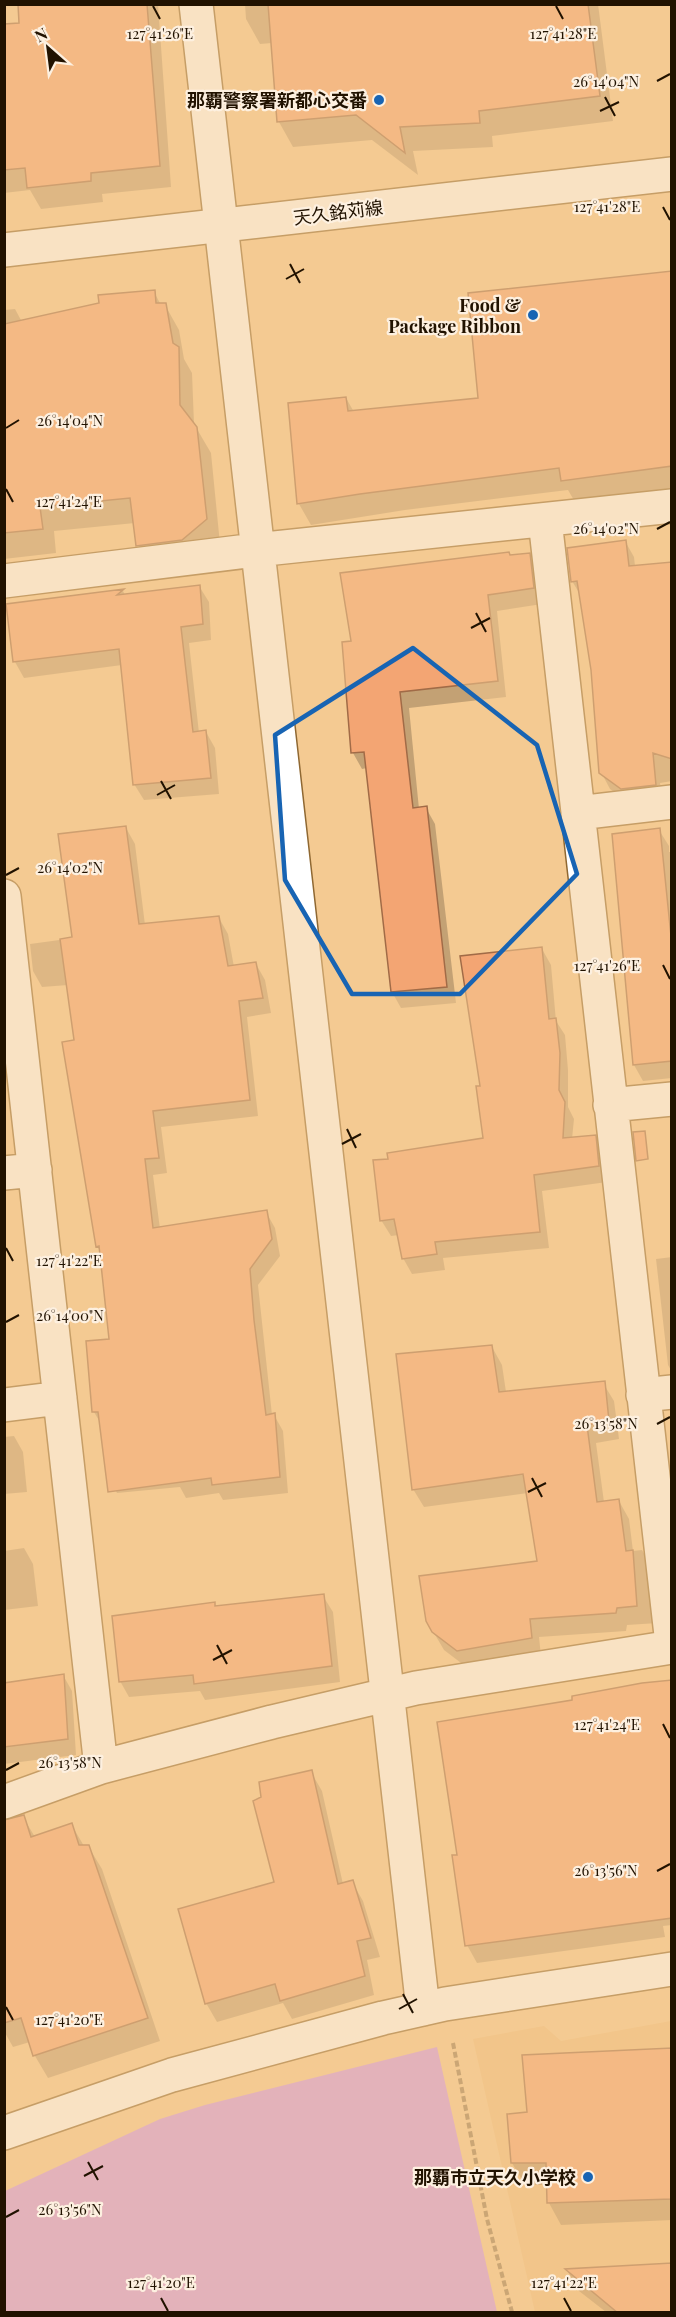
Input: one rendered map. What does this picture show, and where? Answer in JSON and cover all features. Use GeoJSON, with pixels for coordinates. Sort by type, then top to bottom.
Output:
{"type":"FeatureCollection","features":[{"type":"Feature","properties":{"kind":"street"},"geometry":{"type":"LineString","coordinates":[[196,4],[387,1695],[434,2006]]}},
{"type":"Feature","properties":{"kind":"street","name":"天久銘苅線"},"geometry":{"type":"LineString","coordinates":[[4,250],[672,174]]}},
{"type":"Feature","properties":{"kind":"street"},"geometry":{"type":"LineString","coordinates":[[4,581],[256,550],[672,506]]}},
{"type":"Feature","properties":{"kind":"street"},"geometry":{"type":"LineString","coordinates":[[4,1802],[101,1767],[272,1722],[387,1695],[672,1646],[657,1393],[610,1105],[545,520]]}},
{"type":"Feature","properties":{"kind":"street"},"geometry":{"type":"LineString","coordinates":[[578,813],[672,802]]}},
{"type":"Feature","properties":{"kind":"street"},"geometry":{"type":"LineString","coordinates":[[4,896],[20,1171],[60,1398],[101,1767]]}},
{"type":"Feature","properties":{"kind":"street"},"geometry":{"type":"LineString","coordinates":[[610,1105],[672,1098]]}},
{"type":"Feature","properties":{"kind":"street"},"geometry":{"type":"LineString","coordinates":[[4,1405],[60,1398]]}},
{"type":"Feature","properties":{"kind":"street"},"geometry":{"type":"LineString","coordinates":[[4,2133],[172,2075],[434,2006],[672,1969]]}},
{"type":"Feature","properties":{"kind":"path"},"geometry":{"type":"LineString","coordinates":[[434,2006],[512,2313]]}},
{"type":"Feature","properties":{"kind":"highlighted area"},"geometry":{"type":"Polygon","coordinates":[[[413,648],[537,745],[577,874],[460,994],[352,994],[285,880],[275,735],[413,648]]]}},
{"type":"Feature","properties":{"kind":"shaded area","name":"那覇市立天久小学校"},"geometry":{"type":"Polygon","coordinates":[[[671,2021],[671,2312],[535,2312],[473,2039],[544,2026],[561,2041],[671,2021]]]}},
{"type":"Feature","properties":{"kind":"shaded area"},"geometry":{"type":"Polygon","coordinates":[[[437,2047],[497,2312],[5,2312],[5,2191],[160,2119],[205,2105],[437,2047]]]}},
{"type":"Feature","properties":{"kind":"building"},"geometry":{"type":"Polygon","coordinates":[[[18,4],[147,4],[160,166],[91,173],[91,181],[27,188],[25,168],[4,170],[4,24],[19,23],[18,4]]]}},
{"type":"Feature","properties":{"kind":"building"},"geometry":{"type":"Polygon","coordinates":[[[268,4],[588,4],[600,96],[479,111],[480,123],[400,127],[405,153],[356,115],[277,122],[268,4]]]}},
{"type":"Feature","properties":{"kind":"building"},"geometry":{"type":"Polygon","coordinates":[[[672,271],[672,466],[561,481],[559,468],[297,504],[288,403],[346,397],[348,411],[478,398],[468,293],[672,271]]]}},
{"type":"Feature","properties":{"kind":"building"},"geometry":{"type":"Polygon","coordinates":[[[155,290],[156,303],[166,303],[173,343],[179,347],[180,405],[197,427],[207,519],[182,540],[136,546],[130,498],[40,507],[43,529],[4,533],[4,324],[99,303],[98,295],[155,290]]]}},
{"type":"Feature","properties":{"kind":"building"},"geometry":{"type":"Polygon","coordinates":[[[626,540],[629,566],[672,562],[672,759],[653,753],[656,785],[621,789],[599,773],[591,670],[577,581],[571,582],[567,548],[626,540]]]}},
{"type":"Feature","properties":{"kind":"building"},"geometry":{"type":"Polygon","coordinates":[[[509,552],[510,555],[530,553],[534,588],[488,595],[498,681],[400,692],[413,808],[427,806],[447,987],[391,992],[364,752],[351,753],[342,642],[351,641],[340,573],[509,552]]]}},
{"type":"Feature","properties":{"kind":"building"},"geometry":{"type":"Polygon","coordinates":[[[200,585],[203,624],[181,627],[193,732],[206,730],[211,778],[133,785],[119,649],[13,662],[6,604],[124,589],[117,595],[200,585]]]}},
{"type":"Feature","properties":{"kind":"building"},"geometry":{"type":"Polygon","coordinates":[[[126,826],[139,924],[219,916],[228,966],[256,962],[263,998],[239,1001],[250,1100],[153,1111],[159,1158],[145,1159],[153,1228],[267,1210],[272,1239],[250,1269],[266,1415],[275,1413],[280,1477],[212,1485],[211,1478],[108,1492],[98,1412],[92,1412],[86,1341],[109,1339],[99,1246],[96,1247],[62,1042],[74,1040],[60,939],[72,937],[58,834],[126,826]]]}},
{"type":"Feature","properties":{"kind":"building"},"geometry":{"type":"Polygon","coordinates":[[[660,828],[672,946],[672,1061],[633,1065],[612,834],[660,828]]]}},
{"type":"Feature","properties":{"kind":"building"},"geometry":{"type":"Polygon","coordinates":[[[542,947],[549,1019],[556,1018],[560,1053],[559,1090],[565,1102],[563,1138],[596,1135],[599,1166],[534,1175],[540,1232],[435,1242],[437,1254],[402,1259],[394,1219],[380,1221],[373,1160],[388,1159],[387,1153],[483,1138],[476,1086],[480,1086],[460,956],[542,947]]]}},
{"type":"Feature","properties":{"kind":"building"},"geometry":{"type":"Polygon","coordinates":[[[645,1131],[648,1159],[636,1161],[633,1132],[645,1131]]]}},
{"type":"Feature","properties":{"kind":"building"},"geometry":{"type":"Polygon","coordinates":[[[492,1345],[499,1392],[605,1381],[609,1421],[587,1425],[597,1502],[619,1499],[626,1551],[633,1550],[637,1606],[617,1608],[616,1613],[530,1619],[532,1638],[457,1651],[432,1632],[426,1621],[419,1576],[537,1561],[523,1474],[412,1490],[396,1354],[492,1345]]]}},
{"type":"Feature","properties":{"kind":"building"},"geometry":{"type":"Polygon","coordinates":[[[324,1594],[332,1666],[194,1684],[193,1675],[119,1682],[112,1616],[215,1602],[215,1606],[324,1594]]]}},
{"type":"Feature","properties":{"kind":"building"},"geometry":{"type":"Polygon","coordinates":[[[64,1674],[68,1739],[4,1747],[4,1683],[64,1674]]]}},
{"type":"Feature","properties":{"kind":"building"},"geometry":{"type":"Polygon","coordinates":[[[672,1680],[672,1918],[465,1946],[452,1855],[457,1855],[437,1722],[572,1700],[572,1696],[642,1683],[672,1680]]]}},
{"type":"Feature","properties":{"kind":"building"},"geometry":{"type":"Polygon","coordinates":[[[312,1770],[338,1884],[353,1880],[371,1938],[357,1941],[365,1976],[280,2001],[275,1984],[205,2004],[178,1909],[274,1882],[253,1801],[261,1797],[259,1782],[312,1770]]]}},
{"type":"Feature","properties":{"kind":"building"},"geometry":{"type":"Polygon","coordinates":[[[24,1815],[31,1837],[72,1823],[79,1845],[89,1845],[148,2018],[33,2056],[21,2018],[4,2023],[4,1820],[24,1815]]]}},
{"type":"Feature","properties":{"kind":"building"},"geometry":{"type":"Polygon","coordinates":[[[672,2048],[672,2199],[547,2203],[546,2163],[511,2163],[507,2114],[527,2112],[522,2055],[672,2048]]]}},
{"type":"Feature","properties":{"kind":"building"},"geometry":{"type":"Polygon","coordinates":[[[672,2263],[672,2313],[618,2313],[565,2269],[672,2263]]]}},
{"type":"Feature","properties":{"kind":"place","name":"那覇警察署新都心交番"},"geometry":{"type":"Point","coordinates":[379,100]}},
{"type":"Feature","properties":{"kind":"place","name":"Food & Package Ribbon"},"geometry":{"type":"Point","coordinates":[533,315]}},
{"type":"Feature","properties":{"kind":"place","name":"那覇市立天久小学校"},"geometry":{"type":"Point","coordinates":[588,2177]}}]}
